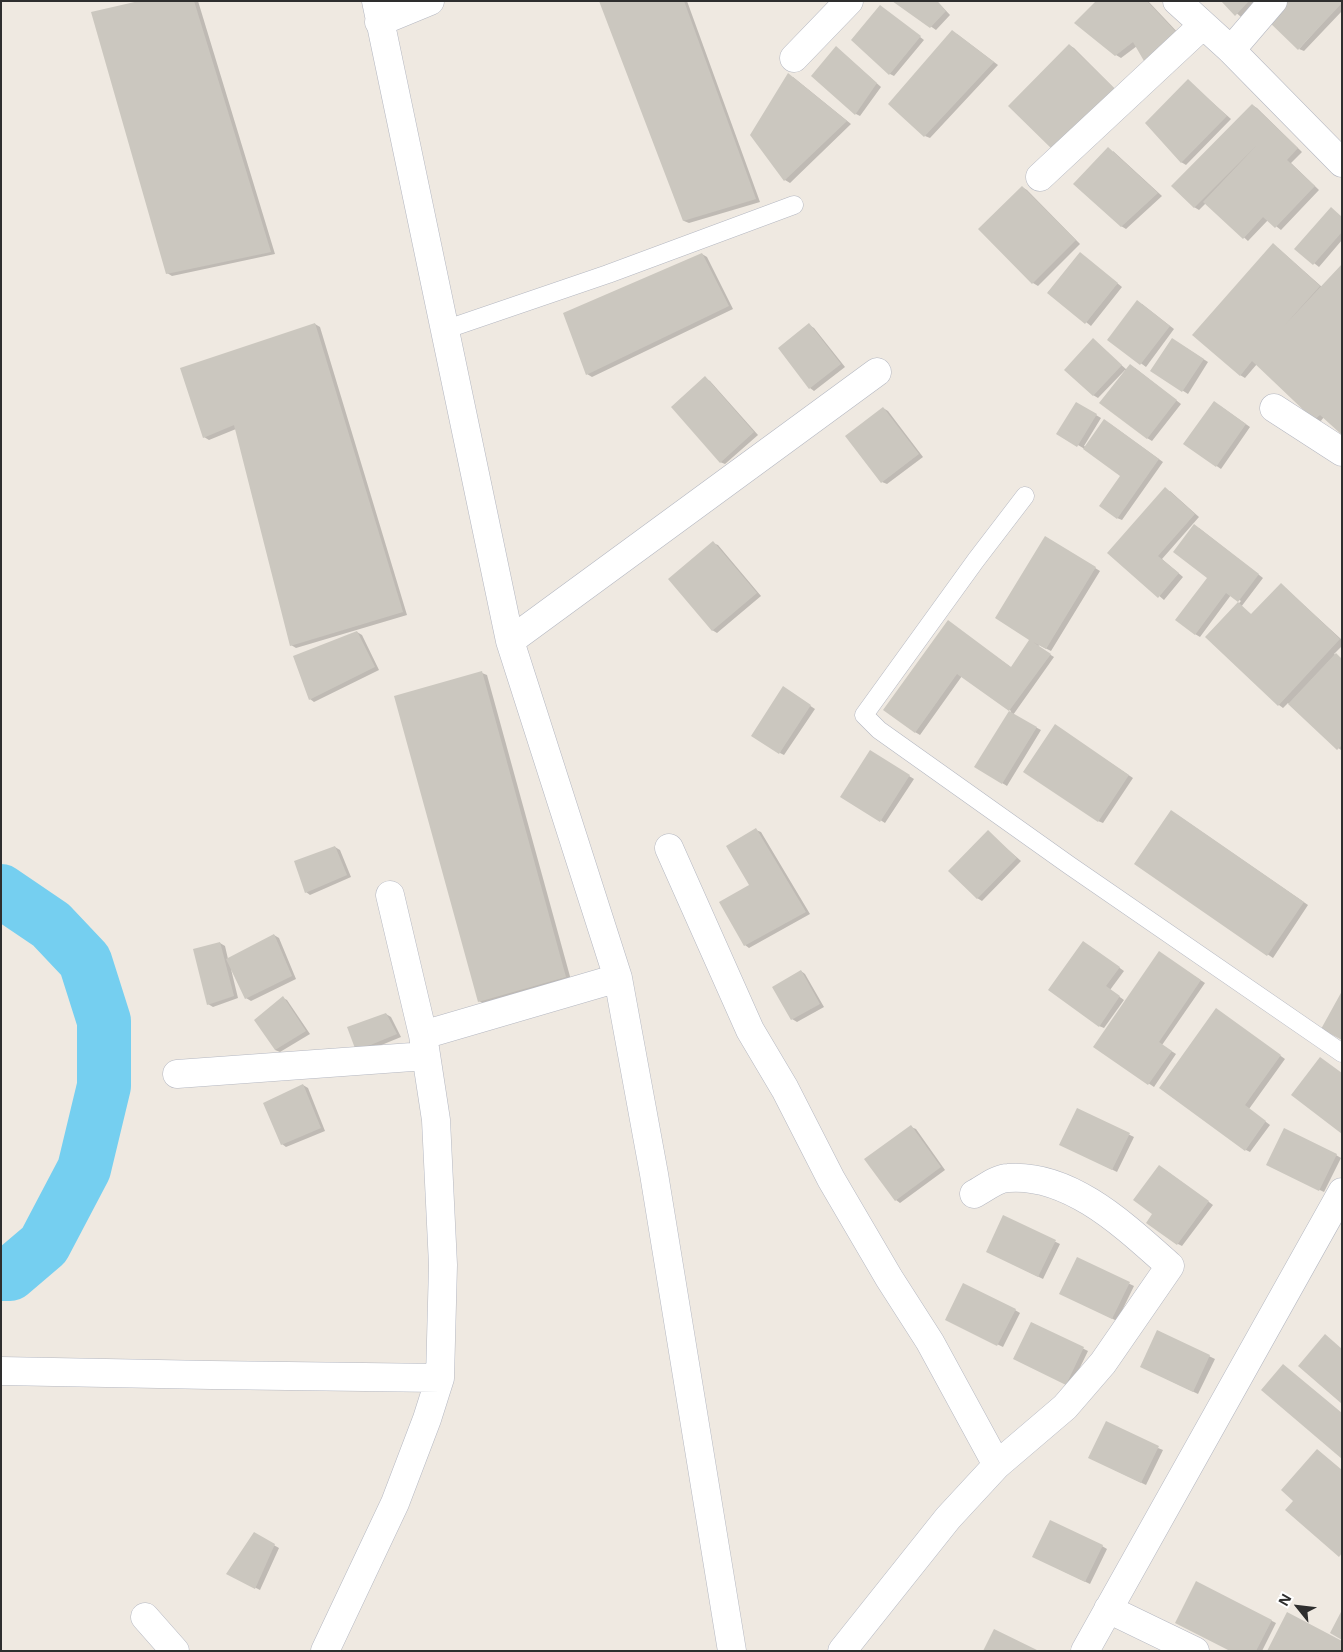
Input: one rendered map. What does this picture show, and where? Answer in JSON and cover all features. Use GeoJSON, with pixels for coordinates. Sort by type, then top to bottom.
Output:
{"type":"FeatureCollection","features":[{"type":"Feature","properties":{"kind":"street"},"geometry":{"type":"LineString","coordinates":[[429,1],[377,12],[510,641],[618,978],[654,1174],[732,1651]]}},
{"type":"Feature","properties":{"kind":"street"},"geometry":{"type":"LineString","coordinates":[[794,58],[849,1]]}},
{"type":"Feature","properties":{"kind":"street"},"geometry":{"type":"LineString","coordinates":[[1177,1],[1230,50],[1342,163]]}},
{"type":"Feature","properties":{"kind":"street"},"geometry":{"type":"LineString","coordinates":[[1230,50],[1273,1]]}},
{"type":"Feature","properties":{"kind":"street"},"geometry":{"type":"LineString","coordinates":[[1040,177],[1203,25]]}},
{"type":"Feature","properties":{"kind":"street"},"geometry":{"type":"LineString","coordinates":[[510,641],[877,372]]}},
{"type":"Feature","properties":{"kind":"street"},"geometry":{"type":"LineString","coordinates":[[1274,408],[1342,452]]}},
{"type":"Feature","properties":{"kind":"street"},"geometry":{"type":"LineString","coordinates":[[669,848],[750,1030],[786,1089],[831,1179],[889,1278],[930,1342],[997,1465]]}},
{"type":"Feature","properties":{"kind":"street"},"geometry":{"type":"LineString","coordinates":[[325,1651],[396,1504],[440,1378],[443,1265],[436,1120],[425,1045],[390,896]]}},
{"type":"Feature","properties":{"kind":"street"},"geometry":{"type":"LineString","coordinates":[[177,1074],[425,1045],[618,978]]}},
{"type":"Feature","properties":{"kind":"street"},"geometry":{"type":"LineString","coordinates":[[842,1651],[948,1518],[997,1465],[1065,1407],[1103,1363],[1170,1266],[1110,1214],[1067,1188],[1030,1178],[1006,1178],[974,1194]]}},
{"type":"Feature","properties":{"kind":"street"},"geometry":{"type":"LineString","coordinates":[[1085,1651],[1341,1197]]}},
{"type":"Feature","properties":{"kind":"street"},"geometry":{"type":"LineString","coordinates":[[1,1370],[440,1378]]}},
{"type":"Feature","properties":{"kind":"street"},"geometry":{"type":"LineString","coordinates":[[1108,1609],[1195,1651]]}},
{"type":"Feature","properties":{"kind":"street"},"geometry":{"type":"LineString","coordinates":[[144,1617],[175,1651]]}},
{"type":"Feature","properties":{"kind":"lane"},"geometry":{"type":"LineString","coordinates":[[444,330],[608,274],[794,205]]}},
{"type":"Feature","properties":{"kind":"lane"},"geometry":{"type":"LineString","coordinates":[[1025,496],[976,560],[864,715],[879,730],[1342,1053]]}},
{"type":"Feature","properties":{"kind":"building"},"geometry":{"type":"Polygon","coordinates":[[[139,1],[194,1],[271,252],[166,274],[91,12],[139,1]]]}},
{"type":"Feature","properties":{"kind":"building"},"geometry":{"type":"Polygon","coordinates":[[[599,1],[684,1],[756,199],[683,221],[599,1]]]}},
{"type":"Feature","properties":{"kind":"building"},"geometry":{"type":"Polygon","coordinates":[[[892,1],[937,1],[946,11],[930,28],[892,1]]]}},
{"type":"Feature","properties":{"kind":"building"},"geometry":{"type":"Polygon","coordinates":[[[1096,1],[1147,1],[1177,33],[1144,61],[1133,42],[1115,56],[1074,23],[1096,1]]]}},
{"type":"Feature","properties":{"kind":"building"},"geometry":{"type":"Polygon","coordinates":[[[1221,1],[1249,1],[1235,16],[1221,1]]]}},
{"type":"Feature","properties":{"kind":"building"},"geometry":{"type":"Polygon","coordinates":[[[1280,1],[1342,1],[1342,3],[1298,50],[1265,18],[1280,1]]]}},
{"type":"Feature","properties":{"kind":"building"},"geometry":{"type":"Polygon","coordinates":[[[880,5],[921,36],[889,75],[851,40],[880,5]]]}},
{"type":"Feature","properties":{"kind":"building"},"geometry":{"type":"Polygon","coordinates":[[[952,30],[994,62],[924,137],[888,104],[952,30]]]}},
{"type":"Feature","properties":{"kind":"building"},"geometry":{"type":"Polygon","coordinates":[[[1069,44],[1118,92],[1057,154],[1008,106],[1069,44]]]}},
{"type":"Feature","properties":{"kind":"building"},"geometry":{"type":"Polygon","coordinates":[[[836,46],[877,83],[855,115],[811,76],[836,46]]]}},
{"type":"Feature","properties":{"kind":"building"},"geometry":{"type":"Polygon","coordinates":[[[788,73],[847,121],[784,181],[750,135],[788,73]]]}},
{"type":"Feature","properties":{"kind":"building"},"geometry":{"type":"Polygon","coordinates":[[[1188,79],[1227,116],[1181,163],[1145,123],[1188,79]]]}},
{"type":"Feature","properties":{"kind":"building"},"geometry":{"type":"Polygon","coordinates":[[[1252,104],[1298,148],[1287,160],[1315,186],[1275,228],[1263,217],[1243,239],[1203,202],[1257,145],[1194,208],[1171,186],[1252,104]]]}},
{"type":"Feature","properties":{"kind":"building"},"geometry":{"type":"Polygon","coordinates":[[[1108,147],[1158,193],[1121,227],[1073,184],[1108,147]]]}},
{"type":"Feature","properties":{"kind":"building"},"geometry":{"type":"Polygon","coordinates":[[[1022,186],[1076,240],[1032,284],[978,229],[1022,186]]]}},
{"type":"Feature","properties":{"kind":"building"},"geometry":{"type":"Polygon","coordinates":[[[1331,207],[1342,217],[1342,232],[1313,265],[1294,249],[1331,207]]]}},
{"type":"Feature","properties":{"kind":"building"},"geometry":{"type":"Polygon","coordinates":[[[1273,243],[1320,286],[1283,327],[1342,264],[1341,434],[1320,415],[1314,420],[1252,361],[1240,376],[1192,335],[1273,243]]]}},
{"type":"Feature","properties":{"kind":"building"},"geometry":{"type":"Polygon","coordinates":[[[1080,252],[1118,283],[1085,324],[1047,293],[1080,252]]]}},
{"type":"Feature","properties":{"kind":"building"},"geometry":{"type":"Polygon","coordinates":[[[702,253],[729,306],[586,375],[563,313],[702,253]]]}},
{"type":"Feature","properties":{"kind":"building"},"geometry":{"type":"Polygon","coordinates":[[[1137,300],[1170,326],[1140,365],[1107,340],[1137,300]]]}},
{"type":"Feature","properties":{"kind":"building"},"geometry":{"type":"Polygon","coordinates":[[[315,323],[403,612],[290,646],[234,425],[203,438],[180,368],[315,323]]]}},
{"type":"Feature","properties":{"kind":"building"},"geometry":{"type":"Polygon","coordinates":[[[809,323],[841,364],[809,389],[778,348],[809,323]]]}},
{"type":"Feature","properties":{"kind":"building"},"geometry":{"type":"Polygon","coordinates":[[[1093,338],[1122,365],[1093,396],[1064,370],[1093,338]]]}},
{"type":"Feature","properties":{"kind":"building"},"geometry":{"type":"Polygon","coordinates":[[[1172,338],[1204,359],[1182,392],[1150,371],[1172,338]]]}},
{"type":"Feature","properties":{"kind":"building"},"geometry":{"type":"Polygon","coordinates":[[[1130,364],[1177,400],[1147,439],[1099,403],[1130,364]]]}},
{"type":"Feature","properties":{"kind":"building"},"geometry":{"type":"Polygon","coordinates":[[[705,376],[754,432],[720,463],[671,407],[705,376]]]}},
{"type":"Feature","properties":{"kind":"building"},"geometry":{"type":"Polygon","coordinates":[[[1214,401],[1246,424],[1216,467],[1183,444],[1214,401]]]}},
{"type":"Feature","properties":{"kind":"building"},"geometry":{"type":"Polygon","coordinates":[[[1076,402],[1097,414],[1077,447],[1056,434],[1076,402]]]}},
{"type":"Feature","properties":{"kind":"building"},"geometry":{"type":"Polygon","coordinates":[[[883,407],[919,454],[881,483],[845,436],[883,407]]]}},
{"type":"Feature","properties":{"kind":"building"},"geometry":{"type":"Polygon","coordinates":[[[1104,419],[1159,459],[1117,519],[1099,506],[1120,476],[1083,449],[1104,419]]]}},
{"type":"Feature","properties":{"kind":"building"},"geometry":{"type":"Polygon","coordinates":[[[1165,487],[1195,514],[1158,556],[1179,573],[1158,598],[1107,553],[1165,487]]]}},
{"type":"Feature","properties":{"kind":"building"},"geometry":{"type":"Polygon","coordinates":[[[1194,524],[1259,574],[1238,602],[1226,593],[1195,635],[1175,620],[1207,578],[1173,552],[1194,524]]]}},
{"type":"Feature","properties":{"kind":"building"},"geometry":{"type":"Polygon","coordinates":[[[1045,536],[1096,567],[1046,649],[1033,642],[1051,654],[1009,711],[957,674],[915,733],[883,710],[948,620],[1011,667],[1029,640],[995,618],[1045,536]]]}},
{"type":"Feature","properties":{"kind":"building"},"geometry":{"type":"Polygon","coordinates":[[[713,541],[757,593],[712,631],[668,579],[713,541]]]}},
{"type":"Feature","properties":{"kind":"building"},"geometry":{"type":"Polygon","coordinates":[[[1281,583],[1340,639],[1278,706],[1205,637],[1238,602],[1251,614],[1281,583]]]}},
{"type":"Feature","properties":{"kind":"building"},"geometry":{"type":"Polygon","coordinates":[[[357,631],[375,667],[309,700],[293,656],[357,631]]]}},
{"type":"Feature","properties":{"kind":"building"},"geometry":{"type":"Polygon","coordinates":[[[1336,653],[1342,659],[1342,745],[1337,750],[1288,704],[1336,653]]]}},
{"type":"Feature","properties":{"kind":"building"},"geometry":{"type":"Polygon","coordinates":[[[482,671],[566,977],[478,1002],[394,696],[482,671]]]}},
{"type":"Feature","properties":{"kind":"building"},"geometry":{"type":"Polygon","coordinates":[[[783,686],[811,705],[779,754],[751,736],[783,686]]]}},
{"type":"Feature","properties":{"kind":"building"},"geometry":{"type":"Polygon","coordinates":[[[1009,711],[1037,727],[1002,784],[974,767],[1009,711]]]}},
{"type":"Feature","properties":{"kind":"building"},"geometry":{"type":"Polygon","coordinates":[[[1055,724],[1129,775],[1098,822],[1023,772],[1055,724]]]}},
{"type":"Feature","properties":{"kind":"building"},"geometry":{"type":"Polygon","coordinates":[[[870,750],[910,775],[880,822],[840,797],[870,750]]]}},
{"type":"Feature","properties":{"kind":"building"},"geometry":{"type":"Polygon","coordinates":[[[1171,810],[1304,902],[1267,956],[1134,864],[1171,810]]]}},
{"type":"Feature","properties":{"kind":"building"},"geometry":{"type":"Polygon","coordinates":[[[756,828],[806,912],[744,946],[719,902],[749,885],[726,846],[756,828]]]}},
{"type":"Feature","properties":{"kind":"building"},"geometry":{"type":"Polygon","coordinates":[[[988,830],[1017,858],[977,899],[948,871],[988,830]]]}},
{"type":"Feature","properties":{"kind":"building"},"geometry":{"type":"Polygon","coordinates":[[[335,846],[347,875],[305,893],[294,861],[335,846]]]}},
{"type":"Feature","properties":{"kind":"building"},"geometry":{"type":"Polygon","coordinates":[[[274,934],[292,976],[245,999],[226,959],[274,934]]]}},
{"type":"Feature","properties":{"kind":"building"},"geometry":{"type":"Polygon","coordinates":[[[1083,941],[1120,967],[1106,986],[1120,996],[1099,1027],[1048,990],[1083,941]]]}},
{"type":"Feature","properties":{"kind":"building"},"geometry":{"type":"Polygon","coordinates":[[[220,942],[234,996],[207,1005],[193,949],[220,942]]]}},
{"type":"Feature","properties":{"kind":"building"},"geometry":{"type":"Polygon","coordinates":[[[1159,951],[1201,980],[1159,1042],[1172,1051],[1148,1085],[1093,1047],[1159,951]]]}},
{"type":"Feature","properties":{"kind":"building"},"geometry":{"type":"Polygon","coordinates":[[[801,970],[820,1004],[791,1020],[772,987],[801,970]]]}},
{"type":"Feature","properties":{"kind":"building"},"geometry":{"type":"Polygon","coordinates":[[[1342,991],[1342,1040],[1321,1029],[1342,991]]]}},
{"type":"Feature","properties":{"kind":"building"},"geometry":{"type":"Polygon","coordinates":[[[283,996],[306,1031],[275,1050],[254,1020],[283,996]]]}},
{"type":"Feature","properties":{"kind":"building"},"geometry":{"type":"Polygon","coordinates":[[[1216,1008],[1281,1055],[1245,1105],[1266,1121],[1245,1151],[1159,1088],[1216,1008]]]}},
{"type":"Feature","properties":{"kind":"building"},"geometry":{"type":"Polygon","coordinates":[[[386,1013],[397,1034],[356,1051],[347,1027],[386,1013]]]}},
{"type":"Feature","properties":{"kind":"building"},"geometry":{"type":"Polygon","coordinates":[[[1320,1057],[1342,1073],[1342,1134],[1291,1095],[1320,1057]]]}},
{"type":"Feature","properties":{"kind":"building"},"geometry":{"type":"Polygon","coordinates":[[[303,1084],[321,1128],[281,1145],[263,1103],[303,1084]]]}},
{"type":"Feature","properties":{"kind":"building"},"geometry":{"type":"Polygon","coordinates":[[[1077,1108],[1130,1133],[1112,1170],[1059,1145],[1077,1108]]]}},
{"type":"Feature","properties":{"kind":"building"},"geometry":{"type":"Polygon","coordinates":[[[911,1125],[941,1167],[895,1201],[864,1159],[911,1125]]]}},
{"type":"Feature","properties":{"kind":"building"},"geometry":{"type":"Polygon","coordinates":[[[1284,1128],[1337,1154],[1319,1191],[1266,1165],[1284,1128]]]}},
{"type":"Feature","properties":{"kind":"building"},"geometry":{"type":"Polygon","coordinates":[[[1159,1165],[1209,1201],[1177,1245],[1146,1223],[1152,1214],[1133,1200],[1159,1165]]]}},
{"type":"Feature","properties":{"kind":"building"},"geometry":{"type":"Polygon","coordinates":[[[1003,1215],[1056,1240],[1038,1277],[986,1252],[1003,1215]]]}},
{"type":"Feature","properties":{"kind":"building"},"geometry":{"type":"Polygon","coordinates":[[[1077,1257],[1130,1282],[1112,1319],[1059,1294],[1077,1257]]]}},
{"type":"Feature","properties":{"kind":"building"},"geometry":{"type":"Polygon","coordinates":[[[963,1283],[1016,1309],[997,1346],[945,1320],[963,1283]]]}},
{"type":"Feature","properties":{"kind":"building"},"geometry":{"type":"Polygon","coordinates":[[[1031,1322],[1084,1347],[1066,1385],[1013,1359],[1031,1322]]]}},
{"type":"Feature","properties":{"kind":"building"},"geometry":{"type":"Polygon","coordinates":[[[1157,1330],[1210,1355],[1193,1392],[1140,1367],[1157,1330]]]}},
{"type":"Feature","properties":{"kind":"building"},"geometry":{"type":"Polygon","coordinates":[[[1325,1334],[1342,1349],[1342,1404],[1298,1366],[1325,1334]]]}},
{"type":"Feature","properties":{"kind":"building"},"geometry":{"type":"Polygon","coordinates":[[[1283,1364],[1342,1413],[1342,1459],[1261,1390],[1283,1364]]]}},
{"type":"Feature","properties":{"kind":"building"},"geometry":{"type":"Polygon","coordinates":[[[1106,1421],[1159,1446],[1141,1483],[1088,1458],[1106,1421]]]}},
{"type":"Feature","properties":{"kind":"building"},"geometry":{"type":"Polygon","coordinates":[[[1317,1449],[1342,1470],[1342,1553],[1339,1557],[1285,1510],[1293,1501],[1281,1490],[1317,1449]]]}},
{"type":"Feature","properties":{"kind":"building"},"geometry":{"type":"Polygon","coordinates":[[[1050,1520],[1103,1545],[1085,1582],[1032,1557],[1050,1520]]]}},
{"type":"Feature","properties":{"kind":"building"},"geometry":{"type":"Polygon","coordinates":[[[254,1532],[275,1544],[255,1589],[226,1574],[254,1532]]]}},
{"type":"Feature","properties":{"kind":"building"},"geometry":{"type":"Polygon","coordinates":[[[1196,1581],[1272,1620],[1256,1651],[1230,1651],[1175,1623],[1196,1581]]]}},
{"type":"Feature","properties":{"kind":"building"},"geometry":{"type":"Polygon","coordinates":[[[1342,1610],[1342,1640],[1330,1633],[1342,1610]]]}},
{"type":"Feature","properties":{"kind":"building"},"geometry":{"type":"Polygon","coordinates":[[[1287,1612],[1342,1641],[1342,1651],[1267,1651],[1287,1612]]]}},
{"type":"Feature","properties":{"kind":"building"},"geometry":{"type":"Polygon","coordinates":[[[994,1629],[1039,1651],[983,1651],[994,1629]]]}},
{"type":"Feature","properties":{"kind":"waterway"},"geometry":{"type":"LineString","coordinates":[[1,891],[51,925],[85,961],[104,1021],[104,1086],[84,1169],[44,1245],[10,1274],[1,1274]]}}]}
